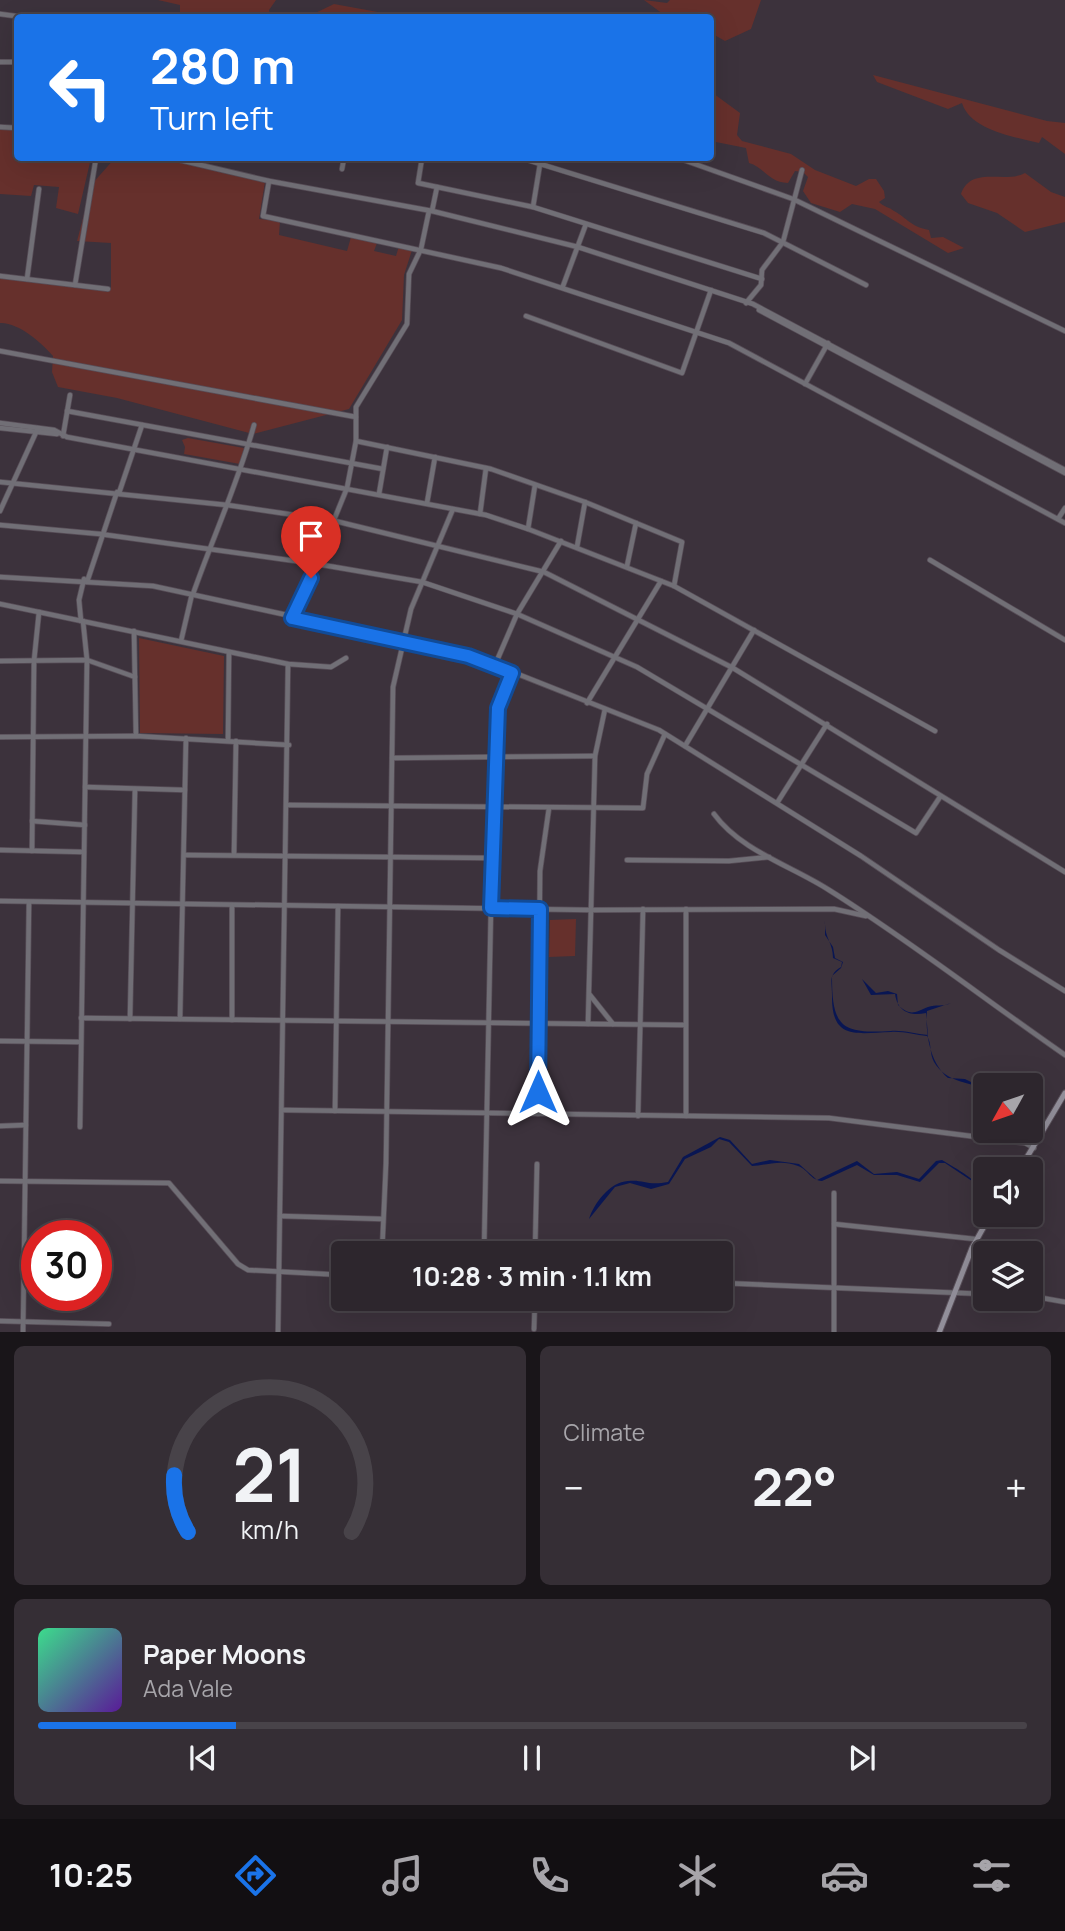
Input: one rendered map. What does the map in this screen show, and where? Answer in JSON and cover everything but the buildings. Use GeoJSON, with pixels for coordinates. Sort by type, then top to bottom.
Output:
{"type":"FeatureCollection","features":[{"type":"Feature","properties":{"kind":"main road"},"geometry":{"type":"LineString","coordinates":[[1028,1157],[1065,1093]]}},
{"type":"Feature","properties":{"kind":"main road"},"geometry":{"type":"LineString","coordinates":[[939,1332],[975,1239],[983,1227]]}},
{"type":"Feature","properties":{"kind":"street"},"geometry":{"type":"LineString","coordinates":[[75,285],[96,161]]}},
{"type":"Feature","properties":{"kind":"street"},"geometry":{"type":"LineString","coordinates":[[185,161],[269,181],[430,211],[578,247],[711,290],[779,316],[1065,471]]}},
{"type":"Feature","properties":{"kind":"street"},"geometry":{"type":"LineString","coordinates":[[341,169],[343,161]]}},
{"type":"Feature","properties":{"kind":"street"},"geometry":{"type":"LineString","coordinates":[[422,161],[418,183],[533,207],[762,279]]}},
{"type":"Feature","properties":{"kind":"street"},"geometry":{"type":"LineString","coordinates":[[533,207],[541,161]]}},
{"type":"Feature","properties":{"kind":"street"},"geometry":{"type":"LineString","coordinates":[[547,161],[764,233],[866,285]]}},
{"type":"Feature","properties":{"kind":"street"},"geometry":{"type":"LineString","coordinates":[[686,161],[793,199],[1065,331]]}},
{"type":"Feature","properties":{"kind":"street"},"geometry":{"type":"LineString","coordinates":[[748,304],[762,279],[762,270],[783,242],[802,170]]}},
{"type":"Feature","properties":{"kind":"street"},"geometry":{"type":"LineString","coordinates":[[269,181],[263,216],[421,248],[563,286],[756,354],[804,383],[1065,523]]}},
{"type":"Feature","properties":{"kind":"street"},"geometry":{"type":"LineString","coordinates":[[292,618],[347,488],[356,441],[357,404],[407,324],[409,274],[421,248],[437,187]]}},
{"type":"Feature","properties":{"kind":"street"},"geometry":{"type":"LineString","coordinates":[[27,279],[39,189]]}},
{"type":"Feature","properties":{"kind":"street"},"geometry":{"type":"LineString","coordinates":[[563,286],[586,224]]}},
{"type":"Feature","properties":{"kind":"street"},"geometry":{"type":"LineString","coordinates":[[0,276],[108,289]]}},
{"type":"Feature","properties":{"kind":"street"},"geometry":{"type":"LineString","coordinates":[[526,316],[682,373],[711,290]]}},
{"type":"Feature","properties":{"kind":"street"},"geometry":{"type":"LineString","coordinates":[[804,383],[827,344]]}},
{"type":"Feature","properties":{"kind":"street"},"geometry":{"type":"LineString","coordinates":[[0,351],[356,417]]}},
{"type":"Feature","properties":{"kind":"street"},"geometry":{"type":"LineString","coordinates":[[60,435],[70,395]]}},
{"type":"Feature","properties":{"kind":"street"},"geometry":{"type":"LineString","coordinates":[[67,411],[383,469]]}},
{"type":"Feature","properties":{"kind":"street"},"geometry":{"type":"LineString","coordinates":[[0,425],[480,513],[561,541],[674,586],[935,731]]}},
{"type":"Feature","properties":{"kind":"street"},"geometry":{"type":"LineString","coordinates":[[80,1127],[87,660],[79,600],[100,534],[142,425]]}},
{"type":"Feature","properties":{"kind":"street"},"geometry":{"type":"LineString","coordinates":[[181,641],[193,594],[242,468],[254,425]]}},
{"type":"Feature","properties":{"kind":"street"},"geometry":{"type":"LineString","coordinates":[[0,511],[37,430]]}},
{"type":"Feature","properties":{"kind":"street"},"geometry":{"type":"LineString","coordinates":[[356,441],[486,468],[585,502],[682,542],[674,586]]}},
{"type":"Feature","properties":{"kind":"street"},"geometry":{"type":"LineString","coordinates":[[379,494],[387,447]]}},
{"type":"Feature","properties":{"kind":"street"},"geometry":{"type":"LineString","coordinates":[[427,503],[435,457]]}},
{"type":"Feature","properties":{"kind":"street"},"geometry":{"type":"LineString","coordinates":[[480,513],[486,468]]}},
{"type":"Feature","properties":{"kind":"street"},"geometry":{"type":"LineString","coordinates":[[0,482],[118,492],[335,521],[544,572],[733,668],[1065,872]]}},
{"type":"Feature","properties":{"kind":"street"},"geometry":{"type":"LineString","coordinates":[[528,529],[535,485]]}},
{"type":"Feature","properties":{"kind":"street"},"geometry":{"type":"LineString","coordinates":[[576,547],[585,502]]}},
{"type":"Feature","properties":{"kind":"street"},"geometry":{"type":"LineString","coordinates":[[382,1241],[393,687],[402,640],[422,582],[453,508]]}},
{"type":"Feature","properties":{"kind":"street"},"geometry":{"type":"LineString","coordinates":[[1058,519],[1065,508]]}},
{"type":"Feature","properties":{"kind":"street"},"geometry":{"type":"LineString","coordinates":[[627,566],[636,523]]}},
{"type":"Feature","properties":{"kind":"street"},"geometry":{"type":"LineString","coordinates":[[0,525],[100,534],[317,564],[422,582],[517,614],[615,657],[916,833],[940,797]]}},
{"type":"Feature","properties":{"kind":"street"},"geometry":{"type":"LineString","coordinates":[[495,665],[517,614],[561,541]]}},
{"type":"Feature","properties":{"kind":"street"},"geometry":{"type":"LineString","coordinates":[[930,560],[1065,640]]}},
{"type":"Feature","properties":{"kind":"street"},"geometry":{"type":"LineString","coordinates":[[0,577],[86,579],[153,586],[402,640],[495,665],[665,734],[777,803],[1065,991]]}},
{"type":"Feature","properties":{"kind":"street"},"geometry":{"type":"LineString","coordinates":[[587,703],[661,581]]}},
{"type":"Feature","properties":{"kind":"street"},"geometry":{"type":"LineString","coordinates":[[0,604],[288,664],[331,667],[346,658]]}},
{"type":"Feature","properties":{"kind":"street"},"geometry":{"type":"LineString","coordinates":[[32,851],[34,661],[39,612]]}},
{"type":"Feature","properties":{"kind":"street"},"geometry":{"type":"LineString","coordinates":[[685,746],[754,630]]}},
{"type":"Feature","properties":{"kind":"street"},"geometry":{"type":"LineString","coordinates":[[134,631],[136,736]]}},
{"type":"Feature","properties":{"kind":"street"},"geometry":{"type":"LineString","coordinates":[[228,740],[229,652]]}},
{"type":"Feature","properties":{"kind":"street"},"geometry":{"type":"LineString","coordinates":[[0,660],[87,660],[135,677]]}},
{"type":"Feature","properties":{"kind":"street"},"geometry":{"type":"LineString","coordinates":[[278,1332],[289,745],[288,664]]}},
{"type":"Feature","properties":{"kind":"street"},"geometry":{"type":"LineString","coordinates":[[484,1241],[494,757],[505,669]]}},
{"type":"Feature","properties":{"kind":"street"},"geometry":{"type":"LineString","coordinates":[[499,705],[512,673]]}},
{"type":"Feature","properties":{"kind":"street"},"geometry":{"type":"LineString","coordinates":[[588,1024],[595,757],[605,709]]}},
{"type":"Feature","properties":{"kind":"street"},"geometry":{"type":"LineString","coordinates":[[777,803],[827,724]]}},
{"type":"Feature","properties":{"kind":"street"},"geometry":{"type":"LineString","coordinates":[[288,805],[643,808],[647,774],[665,734]]}},
{"type":"Feature","properties":{"kind":"street"},"geometry":{"type":"LineString","coordinates":[[0,737],[136,736],[289,745]]}},
{"type":"Feature","properties":{"kind":"street"},"geometry":{"type":"LineString","coordinates":[[180,1019],[186,738]]}},
{"type":"Feature","properties":{"kind":"street"},"geometry":{"type":"LineString","coordinates":[[234,855],[236,740]]}},
{"type":"Feature","properties":{"kind":"street"},"geometry":{"type":"LineString","coordinates":[[392,758],[595,757]]}},
{"type":"Feature","properties":{"kind":"street"},"geometry":{"type":"LineString","coordinates":[[85,787],[185,790]]}},
{"type":"Feature","properties":{"kind":"street"},"geometry":{"type":"LineString","coordinates":[[130,1019],[135,789]]}},
{"type":"Feature","properties":{"kind":"street"},"geometry":{"type":"LineString","coordinates":[[538,1114],[540,871],[549,808]]}},
{"type":"Feature","properties":{"kind":"street"},"geometry":{"type":"LineString","coordinates":[[715,814],[730,832],[830,890],[1065,1055]]}},
{"type":"Feature","properties":{"kind":"street"},"geometry":{"type":"LineString","coordinates":[[32,821],[85,825]]}},
{"type":"Feature","properties":{"kind":"street"},"geometry":{"type":"LineString","coordinates":[[0,850],[84,852]]}},
{"type":"Feature","properties":{"kind":"street"},"geometry":{"type":"LineString","coordinates":[[184,855],[492,858]]}},
{"type":"Feature","properties":{"kind":"street"},"geometry":{"type":"LineString","coordinates":[[627,860],[729,861],[770,857]]}},
{"type":"Feature","properties":{"kind":"street"},"geometry":{"type":"LineString","coordinates":[[0,901],[591,910],[834,909],[866,916]]}},
{"type":"Feature","properties":{"kind":"street"},"geometry":{"type":"LineString","coordinates":[[23,1332],[29,902]]}},
{"type":"Feature","properties":{"kind":"street"},"geometry":{"type":"LineString","coordinates":[[232,905],[232,1020]]}},
{"type":"Feature","properties":{"kind":"street"},"geometry":{"type":"LineString","coordinates":[[335,1111],[338,906]]}},
{"type":"Feature","properties":{"kind":"street"},"geometry":{"type":"LineString","coordinates":[[638,1116],[643,909]]}},
{"type":"Feature","properties":{"kind":"street"},"geometry":{"type":"LineString","coordinates":[[686,1116],[687,909]]}},
{"type":"Feature","properties":{"kind":"street"},"geometry":{"type":"LineString","coordinates":[[589,994],[613,1025]]}},
{"type":"Feature","properties":{"kind":"street"},"geometry":{"type":"LineString","coordinates":[[81,1018],[686,1025]]}},
{"type":"Feature","properties":{"kind":"street"},"geometry":{"type":"LineString","coordinates":[[0,1041],[81,1042]]}},
{"type":"Feature","properties":{"kind":"street"},"geometry":{"type":"LineString","coordinates":[[282,1111],[829,1118],[1025,1143],[1034,1148]]}},
{"type":"Feature","properties":{"kind":"street"},"geometry":{"type":"LineString","coordinates":[[0,1126],[26,1125]]}},
{"type":"Feature","properties":{"kind":"street"},"geometry":{"type":"LineString","coordinates":[[536,1241],[537,1164]]}},
{"type":"Feature","properties":{"kind":"street"},"geometry":{"type":"LineString","coordinates":[[0,1181],[169,1183],[238,1264],[256,1273],[331,1275]]}},
{"type":"Feature","properties":{"kind":"street"},"geometry":{"type":"LineString","coordinates":[[834,1193],[834,1332]]}},
{"type":"Feature","properties":{"kind":"street"},"geometry":{"type":"LineString","coordinates":[[280,1216],[383,1219]]}},
{"type":"Feature","properties":{"kind":"street"},"geometry":{"type":"LineString","coordinates":[[834,1224],[975,1239]]}},
{"type":"Feature","properties":{"kind":"street"},"geometry":{"type":"LineString","coordinates":[[733,1283],[973,1294]]}},
{"type":"Feature","properties":{"kind":"street"},"geometry":{"type":"LineString","coordinates":[[1043,1298],[1065,1302]]}},
{"type":"Feature","properties":{"kind":"street"},"geometry":{"type":"LineString","coordinates":[[534,1329],[535,1311]]}},
{"type":"Feature","properties":{"kind":"street"},"geometry":{"type":"LineString","coordinates":[[0,1321],[109,1324]]}},
{"type":"Feature","properties":{"kind":"shaded area"},"geometry":{"type":"Polygon","coordinates":[[[158,0],[276,0],[269,10],[270,14],[180,14],[180,5],[158,0]]]}},
{"type":"Feature","properties":{"kind":"shaded area"},"geometry":{"type":"Polygon","coordinates":[[[644,0],[667,3],[670,0],[761,0],[751,29],[725,41],[714,35],[714,14],[663,14],[644,0]]]}},
{"type":"Feature","properties":{"kind":"shaded area"},"geometry":{"type":"Polygon","coordinates":[[[334,4],[389,14],[313,14],[334,4]]]}},
{"type":"Feature","properties":{"kind":"shaded area"},"geometry":{"type":"Polygon","coordinates":[[[873,75],[1047,121],[1065,123],[1065,154],[1042,137],[1039,143],[1006,135],[984,126],[974,120],[962,103],[948,109],[877,82],[873,75]]]}},
{"type":"Feature","properties":{"kind":"shaded area"},"geometry":{"type":"Polygon","coordinates":[[[714,94],[740,113],[737,135],[742,141],[791,154],[815,170],[856,186],[869,179],[876,179],[884,191],[885,198],[879,202],[881,204],[913,225],[929,230],[931,238],[943,237],[964,248],[948,253],[875,209],[852,204],[840,212],[811,203],[803,191],[808,177],[803,172],[795,171],[788,183],[771,178],[749,163],[746,148],[714,142],[714,94]]]}},
{"type":"Feature","properties":{"kind":"shaded area"},"geometry":{"type":"Polygon","coordinates":[[[0,128],[14,130],[14,161],[90,161],[78,214],[56,208],[59,187],[34,185],[31,196],[0,194],[0,128]]]}},
{"type":"Feature","properties":{"kind":"shaded area"},"geometry":{"type":"Polygon","coordinates":[[[112,161],[173,161],[265,182],[259,219],[280,221],[279,235],[347,251],[351,237],[377,243],[374,251],[396,256],[399,246],[413,247],[404,275],[402,320],[349,409],[253,434],[117,398],[58,387],[52,372],[53,356],[22,330],[0,323],[0,278],[111,290],[111,243],[77,241],[92,184],[112,161]]]}},
{"type":"Feature","properties":{"kind":"shaded area"},"geometry":{"type":"Polygon","coordinates":[[[1025,173],[1051,192],[1065,197],[1065,222],[1025,232],[997,213],[968,203],[961,194],[972,180],[1025,173]]]}},
{"type":"Feature","properties":{"kind":"shaded area"},"geometry":{"type":"Polygon","coordinates":[[[188,438],[244,448],[240,464],[184,454],[182,440],[188,438]]]}},
{"type":"Feature","properties":{"kind":"shaded area"},"geometry":{"type":"Polygon","coordinates":[[[139,638],[224,656],[223,734],[140,733],[139,638]]]}},
{"type":"Feature","properties":{"kind":"shaded area"},"geometry":{"type":"Polygon","coordinates":[[[576,919],[575,956],[549,957],[550,920],[576,919]]]}},
{"type":"Feature","properties":{"kind":"shaded area"},"geometry":{"type":"Polygon","coordinates":[[[829,941],[835,958],[843,962],[833,976],[842,962],[833,958],[829,941]]]}},
{"type":"Feature","properties":{"kind":"shaded area"},"geometry":{"type":"Polygon","coordinates":[[[832,977],[834,1007],[843,1024],[861,1031],[900,1031],[928,1035],[928,1038],[900,1032],[857,1033],[841,1027],[833,1010],[831,982],[832,977]]]}},
{"type":"Feature","properties":{"kind":"shaded area"},"geometry":{"type":"Polygon","coordinates":[[[862,979],[876,993],[888,991],[897,994],[898,1003],[895,994],[871,995],[862,979]]]}},
{"type":"Feature","properties":{"kind":"shaded area"},"geometry":{"type":"Polygon","coordinates":[[[946,1005],[927,1011],[927,1020],[926,1013],[910,1013],[900,1007],[913,1012],[931,1006],[946,1005]]]}},
{"type":"Feature","properties":{"kind":"shaded area"},"geometry":{"type":"Polygon","coordinates":[[[931,1049],[937,1064],[941,1071],[934,1062],[931,1049]]]}},
{"type":"Feature","properties":{"kind":"shaded area"},"geometry":{"type":"Polygon","coordinates":[[[953,1078],[965,1079],[973,1085],[953,1078]]]}},
{"type":"Feature","properties":{"kind":"shaded area"},"geometry":{"type":"Polygon","coordinates":[[[720,1137],[730,1140],[752,1164],[770,1160],[799,1164],[817,1180],[792,1164],[752,1166],[729,1142],[719,1139],[711,1147],[685,1159],[669,1184],[651,1189],[630,1183],[615,1187],[589,1219],[599,1200],[615,1185],[633,1181],[668,1182],[683,1157],[720,1137]]]}},
{"type":"Feature","properties":{"kind":"shaded area"},"geometry":{"type":"Polygon","coordinates":[[[942,1160],[973,1182],[945,1163],[939,1163],[920,1182],[897,1175],[874,1175],[857,1165],[822,1181],[817,1180],[857,1161],[874,1174],[897,1172],[919,1179],[936,1161],[942,1160]]]}},
{"type":"Feature","properties":{"kind":"route"},"geometry":{"type":"LineString","coordinates":[[311,578],[292,618],[468,656],[512,673],[498,708],[494,757],[491,908],[540,909],[538,1092]]}}]}
